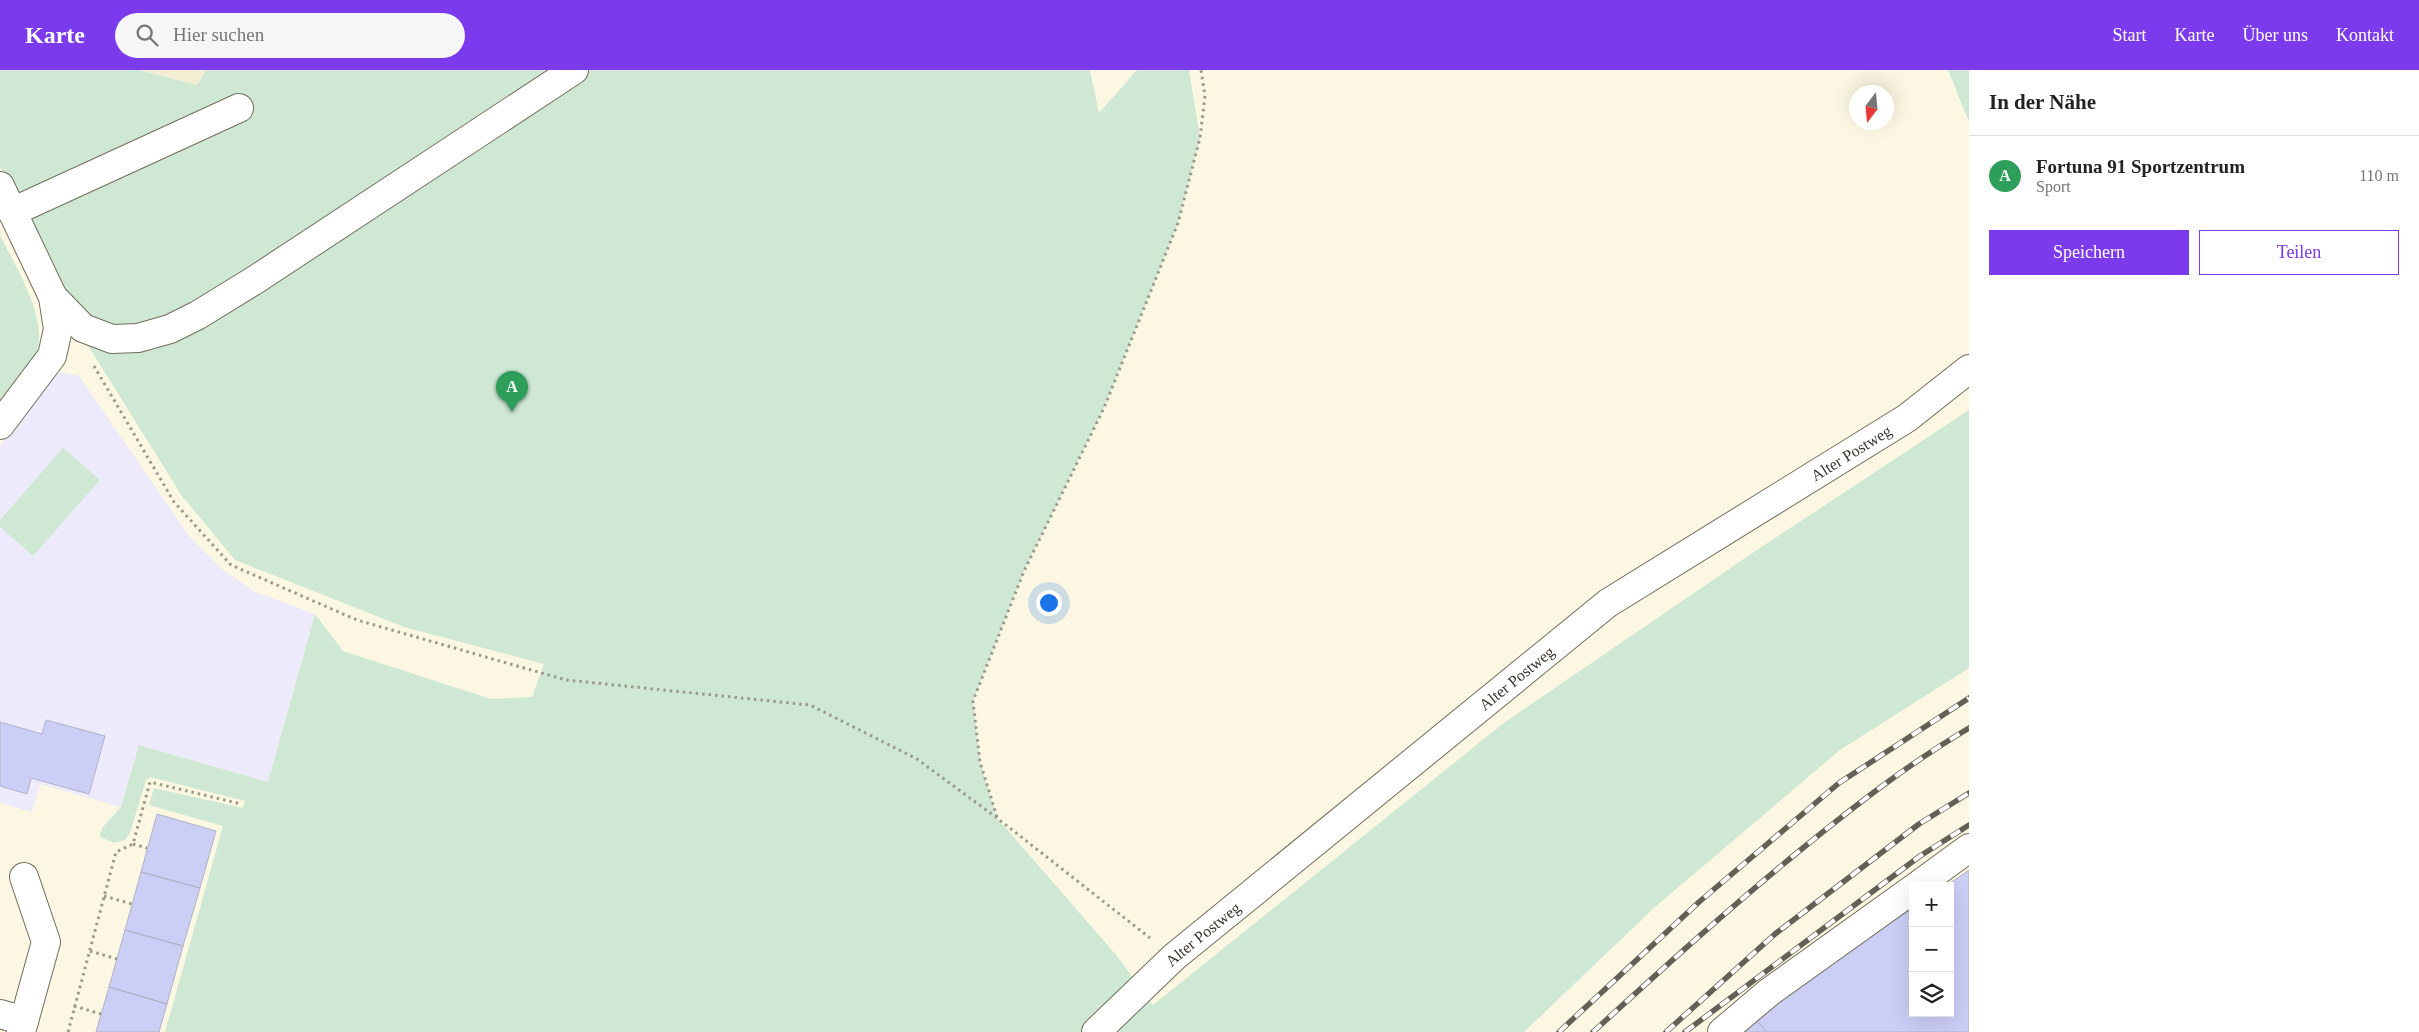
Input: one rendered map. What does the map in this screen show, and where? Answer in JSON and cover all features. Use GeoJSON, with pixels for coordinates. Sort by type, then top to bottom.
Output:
{"type":"FeatureCollection","features":[{"type":"Feature","properties":{"kind":"street"},"geometry":{"type":"LineString","coordinates":[[53,297],[83,328],[112,339],[138,338],[170,329],[198,315],[255,280],[574,70]]}},
{"type":"Feature","properties":{"kind":"street"},"geometry":{"type":"LineString","coordinates":[[12,212],[239,108]]}},
{"type":"Feature","properties":{"kind":"street"},"geometry":{"type":"LineString","coordinates":[[0,186],[53,297],[58,329],[52,356],[0,426]]}},
{"type":"Feature","properties":{"kind":"street","name":"Alter Postweg"},"geometry":{"type":"LineString","coordinates":[[1096,1032],[1174,957],[1608,603],[1907,418],[1969,369]]}},
{"type":"Feature","properties":{"kind":"street"},"geometry":{"type":"LineString","coordinates":[[1922,882],[1969,848]]}},
{"type":"Feature","properties":{"kind":"street"},"geometry":{"type":"LineString","coordinates":[[15,1022],[46,942],[24,877]]}},
{"type":"Feature","properties":{"kind":"street"},"geometry":{"type":"LineString","coordinates":[[1722,1032],[1768,992],[1909,891]]}},
{"type":"Feature","properties":{"kind":"path"},"geometry":{"type":"LineString","coordinates":[[997,818],[980,762],[973,701],[1024,570],[1104,408],[1178,223],[1200,138],[1205,96],[1200,70]]}},
{"type":"Feature","properties":{"kind":"path"},"geometry":{"type":"LineString","coordinates":[[93,365],[174,502],[231,564],[356,620],[566,680],[810,705],[917,759],[997,818],[1174,957]]}},
{"type":"Feature","properties":{"kind":"path"},"geometry":{"type":"LineString","coordinates":[[133,844],[150,782],[241,804]]}},
{"type":"Feature","properties":{"kind":"path"},"geometry":{"type":"LineString","coordinates":[[68,1032],[116,852],[133,844],[147,848]]}},
{"type":"Feature","properties":{"kind":"path"},"geometry":{"type":"LineString","coordinates":[[104,896],[132,904]]}},
{"type":"Feature","properties":{"kind":"path"},"geometry":{"type":"LineString","coordinates":[[90,951],[117,959]]}},
{"type":"Feature","properties":{"kind":"path"},"geometry":{"type":"LineString","coordinates":[[74,1006],[101,1014]]}},
{"type":"Feature","properties":{"kind":"shaded area"},"geometry":{"type":"Polygon","coordinates":[[[139,70],[206,70],[197,85],[139,70]]]}},
{"type":"Feature","properties":{"kind":"shaded area"},"geometry":{"type":"Polygon","coordinates":[[[56,371],[79,376],[189,536],[222,569],[255,592],[315,614],[268,782],[139,745],[121,807],[40,784],[32,812],[0,803],[0,446],[56,371]]]}},
{"type":"Feature","properties":{"kind":"green space"},"geometry":{"type":"Polygon","coordinates":[[[0,70],[139,70],[197,85],[206,70],[1090,70],[1099,113],[1137,70],[1189,70],[1200,138],[1178,223],[1104,408],[1024,571],[973,701],[980,762],[997,818],[1117,956],[1153,1005],[1505,722],[1757,550],[1969,410],[1969,668],[1840,750],[1655,907],[1524,1032],[165,1032],[223,826],[149,805],[154,788],[243,808],[245,801],[150,777],[146,780],[130,833],[125,840],[114,843],[100,837],[102,828],[121,807],[139,745],[268,782],[315,614],[343,651],[491,699],[532,697],[544,664],[404,627],[235,560],[182,496],[77,328],[0,166],[0,70]]]}},
{"type":"Feature","properties":{"kind":"green space"},"geometry":{"type":"Polygon","coordinates":[[[1948,70],[1969,70],[1969,122],[1948,70]]]}},
{"type":"Feature","properties":{"kind":"green space"},"geometry":{"type":"Polygon","coordinates":[[[0,235],[30,295],[39,328],[39,343],[32,364],[0,405],[0,235]]]}},
{"type":"Feature","properties":{"kind":"green space"},"geometry":{"type":"Polygon","coordinates":[[[63,448],[100,480],[33,556],[0,527],[0,520],[63,448]]]}},
{"type":"Feature","properties":{"kind":"building"},"geometry":{"type":"Polygon","coordinates":[[[46,720],[105,736],[89,794],[31,778],[27,794],[0,786],[0,722],[42,734],[46,720]]]}},
{"type":"Feature","properties":{"kind":"building"},"geometry":{"type":"Polygon","coordinates":[[[157,814],[216,831],[200,888],[141,872],[157,814]]]}},
{"type":"Feature","properties":{"kind":"building"},"geometry":{"type":"Polygon","coordinates":[[[1969,870],[1969,1032],[1767,1032],[1752,1016],[1909,911],[1909,1017],[1954,1017],[1954,882],[1952,882],[1969,870]]]}},
{"type":"Feature","properties":{"kind":"building"},"geometry":{"type":"Polygon","coordinates":[[[141,872],[200,888],[183,946],[125,930],[141,872]]]}},
{"type":"Feature","properties":{"kind":"building"},"geometry":{"type":"Polygon","coordinates":[[[125,930],[183,946],[167,1004],[109,987],[125,930]]]}},
{"type":"Feature","properties":{"kind":"building"},"geometry":{"type":"Polygon","coordinates":[[[109,987],[167,1004],[159,1032],[96,1032],[109,987]]]}},
{"type":"Feature","properties":{"kind":"building"},"geometry":{"type":"Polygon","coordinates":[[[1752,1016],[1767,1032],[1735,1032],[1752,1016]]]}},
{"type":"Feature","properties":{"kind":"railway"},"geometry":{"type":"LineString","coordinates":[[1559,1032],[1699,902],[1839,783],[1969,698]]}},
{"type":"Feature","properties":{"kind":"railway"},"geometry":{"type":"LineString","coordinates":[[1593,1032],[1720,918],[1818,836],[1902,771],[1969,728]]}},
{"type":"Feature","properties":{"kind":"railway"},"geometry":{"type":"LineString","coordinates":[[1666,1032],[1775,934],[1919,824],[1969,793]]}},
{"type":"Feature","properties":{"kind":"railway"},"geometry":{"type":"LineString","coordinates":[[1685,1032],[1920,856],[1969,825]]}},
{"type":"Feature","properties":{"kind":"place","name":"Fortuna 91 Sportzentrum"},"geometry":{"type":"Point","coordinates":[512,412]}}]}
